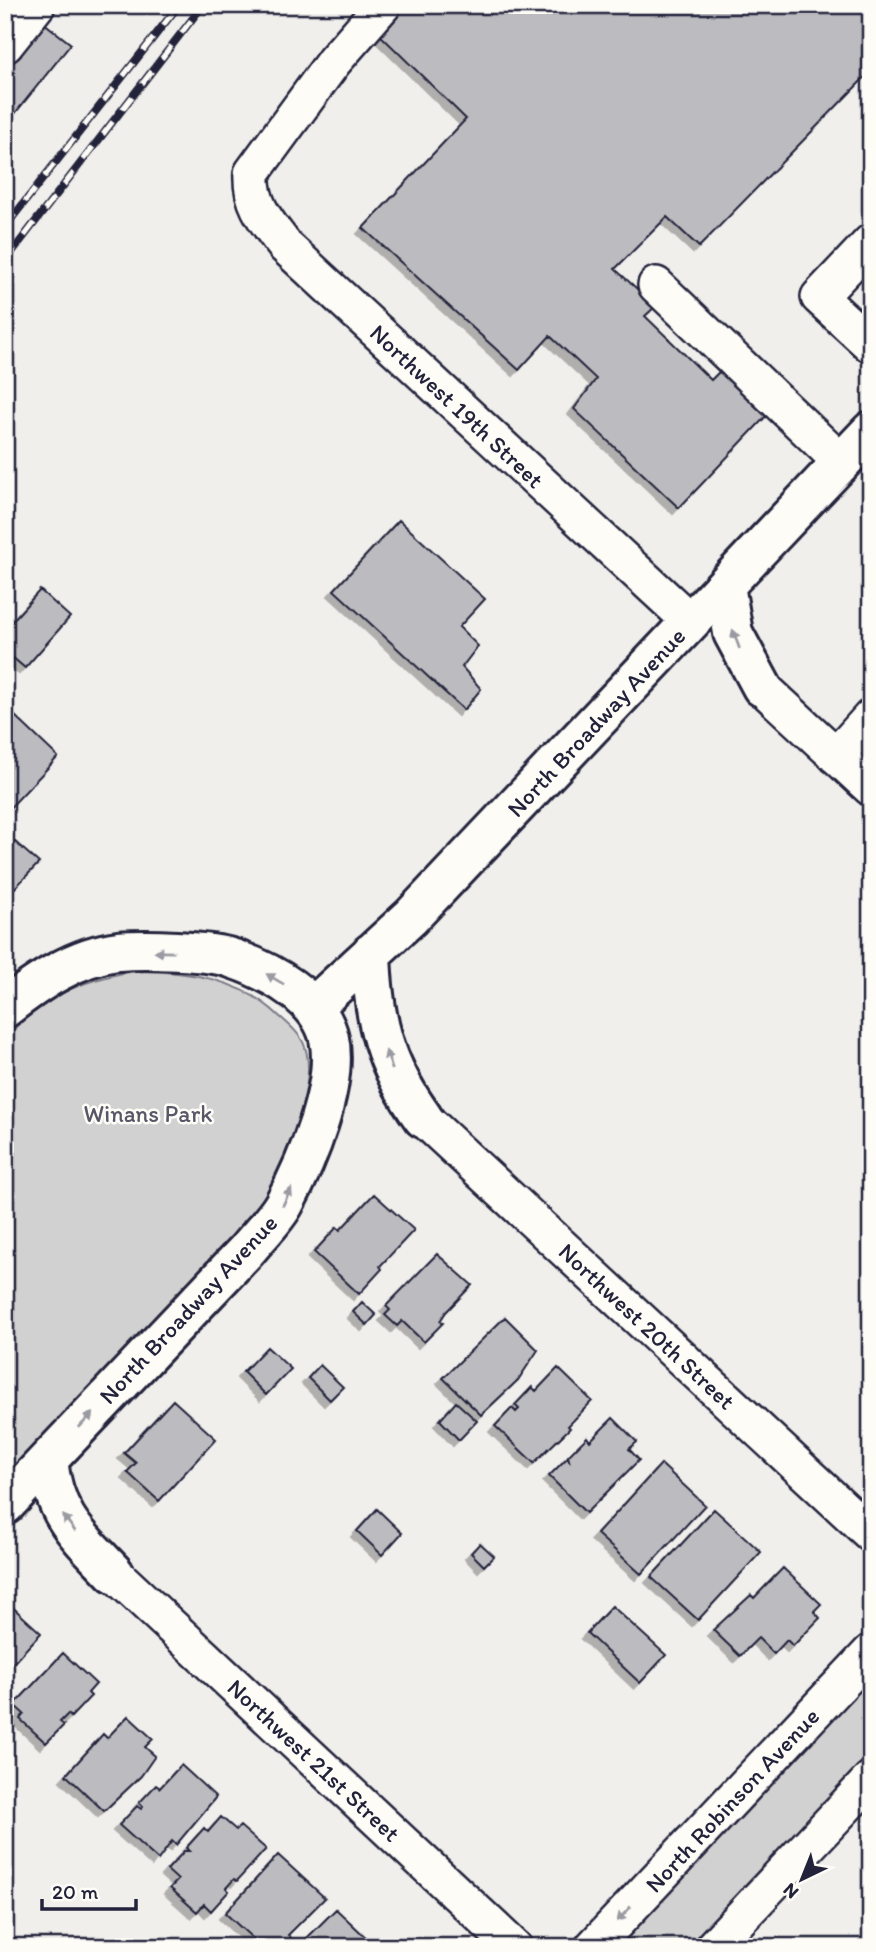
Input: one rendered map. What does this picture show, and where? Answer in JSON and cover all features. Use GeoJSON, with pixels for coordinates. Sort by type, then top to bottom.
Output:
{"type":"FeatureCollection","features":[{"type":"Feature","properties":{"kind":"main road","name":"North Broadway Avenue"},"geometry":{"type":"LineString","coordinates":[[313,1007],[411,917],[871,431]]}},
{"type":"Feature","properties":{"kind":"main road"},"geometry":{"type":"LineString","coordinates":[[725,585],[733,633],[762,687]]}},
{"type":"Feature","properties":{"kind":"main road","name":"North Broadway Avenue"},"geometry":{"type":"LineString","coordinates":[[5,1008],[41,980],[116,951],[189,953],[232,958],[276,979],[313,1007],[328,1036],[331,1079],[306,1155],[282,1206],[247,1250],[5,1505]]}},
{"type":"Feature","properties":{"kind":"main road"},"geometry":{"type":"LineString","coordinates":[[371,953],[373,1001],[386,1054],[394,1075],[423,1118]]}},
{"type":"Feature","properties":{"kind":"main road"},"geometry":{"type":"LineString","coordinates":[[48,1460],[51,1491],[62,1514],[114,1573]]}},
{"type":"Feature","properties":{"kind":"street"},"geometry":{"type":"LineString","coordinates":[[5,45],[37,5]]}},
{"type":"Feature","properties":{"kind":"street","name":"Northwest 19th Street"},"geometry":{"type":"LineString","coordinates":[[383,5],[334,61],[252,173],[251,191],[260,213],[285,246],[691,622]]}},
{"type":"Feature","properties":{"kind":"street"},"geometry":{"type":"LineString","coordinates":[[871,242],[819,296],[871,345]]}},
{"type":"Feature","properties":{"kind":"street"},"geometry":{"type":"LineString","coordinates":[[656,285],[841,462]]}},
{"type":"Feature","properties":{"kind":"street"},"geometry":{"type":"LineString","coordinates":[[762,687],[871,788]]}},
{"type":"Feature","properties":{"kind":"street"},"geometry":{"type":"LineString","coordinates":[[836,756],[871,717]]}},
{"type":"Feature","properties":{"kind":"street","name":"Northwest 20th Street"},"geometry":{"type":"LineString","coordinates":[[423,1118],[871,1534]]}},
{"type":"Feature","properties":{"kind":"street","name":"Northwest 21st Street"},"geometry":{"type":"LineString","coordinates":[[114,1573],[514,1947]]}},
{"type":"Feature","properties":{"kind":"street","name":"North Robinson Avenue"},"geometry":{"type":"LineString","coordinates":[[593,1947],[871,1652]]}},
{"type":"Feature","properties":{"kind":"street"},"geometry":{"type":"LineString","coordinates":[[713,1947],[871,1779]]}},
{"type":"Feature","properties":{"kind":"green space","name":"Winans Park"},"geometry":{"type":"Polygon","coordinates":[[[135,971],[212,979],[263,1002],[290,1026],[305,1047],[308,1066],[300,1113],[269,1189],[246,1225],[5,1481],[5,1038],[34,1012],[64,992],[80,985],[135,971]]]}},
{"type":"Feature","properties":{"kind":"green space"},"geometry":{"type":"Polygon","coordinates":[[[871,1675],[871,1754],[692,1947],[618,1947],[871,1675]]]}},
{"type":"Feature","properties":{"kind":"building"},"geometry":{"type":"Polygon","coordinates":[[[392,5],[871,5],[871,71],[699,247],[667,217],[615,269],[656,306],[645,316],[711,380],[723,368],[770,412],[679,508],[574,409],[596,379],[550,336],[519,370],[363,228],[466,119],[372,27],[392,5]]]}},
{"type":"Feature","properties":{"kind":"building"},"geometry":{"type":"Polygon","coordinates":[[[39,19],[71,44],[5,126],[5,61],[39,19]]]}},
{"type":"Feature","properties":{"kind":"building"},"geometry":{"type":"Polygon","coordinates":[[[399,520],[485,599],[459,627],[478,646],[462,667],[481,689],[464,710],[334,590],[399,520]]]}},
{"type":"Feature","properties":{"kind":"building"},"geometry":{"type":"Polygon","coordinates":[[[40,590],[70,617],[25,668],[5,651],[5,629],[40,590]]]}},
{"type":"Feature","properties":{"kind":"building"},"geometry":{"type":"Polygon","coordinates":[[[14,715],[58,757],[5,813],[5,723],[14,715]]]}},
{"type":"Feature","properties":{"kind":"building"},"geometry":{"type":"Polygon","coordinates":[[[5,833],[39,863],[5,898],[5,833]]]}},
{"type":"Feature","properties":{"kind":"building"},"geometry":{"type":"Polygon","coordinates":[[[374,1194],[414,1230],[380,1266],[382,1269],[359,1294],[314,1252],[337,1227],[340,1230],[374,1194]]]}},
{"type":"Feature","properties":{"kind":"building"},"geometry":{"type":"Polygon","coordinates":[[[437,1254],[472,1285],[446,1312],[440,1321],[443,1323],[424,1342],[402,1321],[397,1326],[385,1315],[390,1310],[386,1306],[437,1254]]]}},
{"type":"Feature","properties":{"kind":"building"},"geometry":{"type":"Polygon","coordinates":[[[362,1302],[376,1315],[367,1325],[353,1312],[362,1302]]]}},
{"type":"Feature","properties":{"kind":"building"},"geometry":{"type":"Polygon","coordinates":[[[505,1317],[538,1350],[518,1380],[481,1415],[443,1378],[505,1317]]]}},
{"type":"Feature","properties":{"kind":"building"},"geometry":{"type":"Polygon","coordinates":[[[267,1347],[291,1369],[266,1395],[243,1372],[267,1347]]]}},
{"type":"Feature","properties":{"kind":"building"},"geometry":{"type":"Polygon","coordinates":[[[320,1365],[343,1387],[330,1400],[308,1378],[320,1365]]]}},
{"type":"Feature","properties":{"kind":"building"},"geometry":{"type":"Polygon","coordinates":[[[558,1368],[592,1401],[568,1426],[570,1428],[534,1463],[495,1426],[512,1408],[516,1412],[519,1409],[515,1405],[532,1387],[536,1391],[558,1368]]]}},
{"type":"Feature","properties":{"kind":"building"},"geometry":{"type":"Polygon","coordinates":[[[173,1400],[216,1439],[159,1501],[127,1472],[136,1463],[124,1453],[173,1400]]]}},
{"type":"Feature","properties":{"kind":"building"},"geometry":{"type":"Polygon","coordinates":[[[456,1402],[477,1421],[459,1440],[440,1420],[456,1402]]]}},
{"type":"Feature","properties":{"kind":"building"},"geometry":{"type":"Polygon","coordinates":[[[613,1418],[637,1442],[629,1449],[639,1460],[586,1513],[549,1476],[567,1458],[569,1460],[568,1456],[587,1437],[590,1441],[613,1418]]]}},
{"type":"Feature","properties":{"kind":"building"},"geometry":{"type":"Polygon","coordinates":[[[661,1464],[705,1505],[641,1574],[597,1534],[661,1464]]]}},
{"type":"Feature","properties":{"kind":"building"},"geometry":{"type":"Polygon","coordinates":[[[377,1509],[402,1533],[382,1555],[357,1531],[377,1509]]]}},
{"type":"Feature","properties":{"kind":"building"},"geometry":{"type":"Polygon","coordinates":[[[714,1509],[761,1552],[698,1620],[651,1577],[714,1509]]]}},
{"type":"Feature","properties":{"kind":"building"},"geometry":{"type":"Polygon","coordinates":[[[480,1543],[494,1556],[484,1566],[471,1553],[480,1543]]]}},
{"type":"Feature","properties":{"kind":"building"},"geometry":{"type":"Polygon","coordinates":[[[783,1568],[821,1604],[814,1611],[820,1618],[793,1646],[787,1640],[774,1654],[758,1638],[740,1656],[713,1630],[751,1595],[754,1598],[783,1568]]]}},
{"type":"Feature","properties":{"kind":"building"},"geometry":{"type":"Polygon","coordinates":[[[8,1603],[41,1633],[5,1672],[5,1606],[8,1603]]]}},
{"type":"Feature","properties":{"kind":"building"},"geometry":{"type":"Polygon","coordinates":[[[612,1606],[666,1655],[640,1683],[587,1633],[612,1606]]]}},
{"type":"Feature","properties":{"kind":"building"},"geometry":{"type":"Polygon","coordinates":[[[63,1653],[96,1684],[88,1693],[91,1696],[71,1717],[68,1714],[60,1722],[64,1725],[46,1743],[20,1719],[24,1714],[14,1705],[63,1653]]]}},
{"type":"Feature","properties":{"kind":"building"},"geometry":{"type":"Polygon","coordinates":[[[128,1716],[153,1739],[145,1747],[155,1756],[141,1776],[104,1811],[66,1775],[103,1734],[107,1738],[128,1716]]]}},
{"type":"Feature","properties":{"kind":"building"},"geometry":{"type":"Polygon","coordinates":[[[181,1765],[216,1797],[176,1845],[172,1841],[158,1860],[119,1825],[137,1806],[141,1809],[143,1807],[139,1803],[156,1785],[160,1788],[181,1765]]]}},
{"type":"Feature","properties":{"kind":"building"},"geometry":{"type":"Polygon","coordinates":[[[221,1817],[236,1830],[240,1826],[266,1849],[237,1881],[234,1879],[226,1888],[229,1891],[211,1911],[204,1904],[197,1912],[170,1888],[178,1880],[167,1870],[184,1851],[189,1851],[186,1848],[204,1828],[208,1832],[221,1817]]]}},
{"type":"Feature","properties":{"kind":"building"},"geometry":{"type":"Polygon","coordinates":[[[278,1855],[325,1898],[288,1935],[291,1938],[283,1947],[262,1947],[225,1913],[278,1855]]]}},
{"type":"Feature","properties":{"kind":"building"},"geometry":{"type":"Polygon","coordinates":[[[336,1909],[373,1944],[371,1947],[298,1947],[336,1909]]]}},
{"type":"Feature","properties":{"kind":"railway"},"geometry":{"type":"LineString","coordinates":[[5,227],[179,5]]}},
{"type":"Feature","properties":{"kind":"railway"},"geometry":{"type":"LineString","coordinates":[[5,261],[203,5]]}}]}
